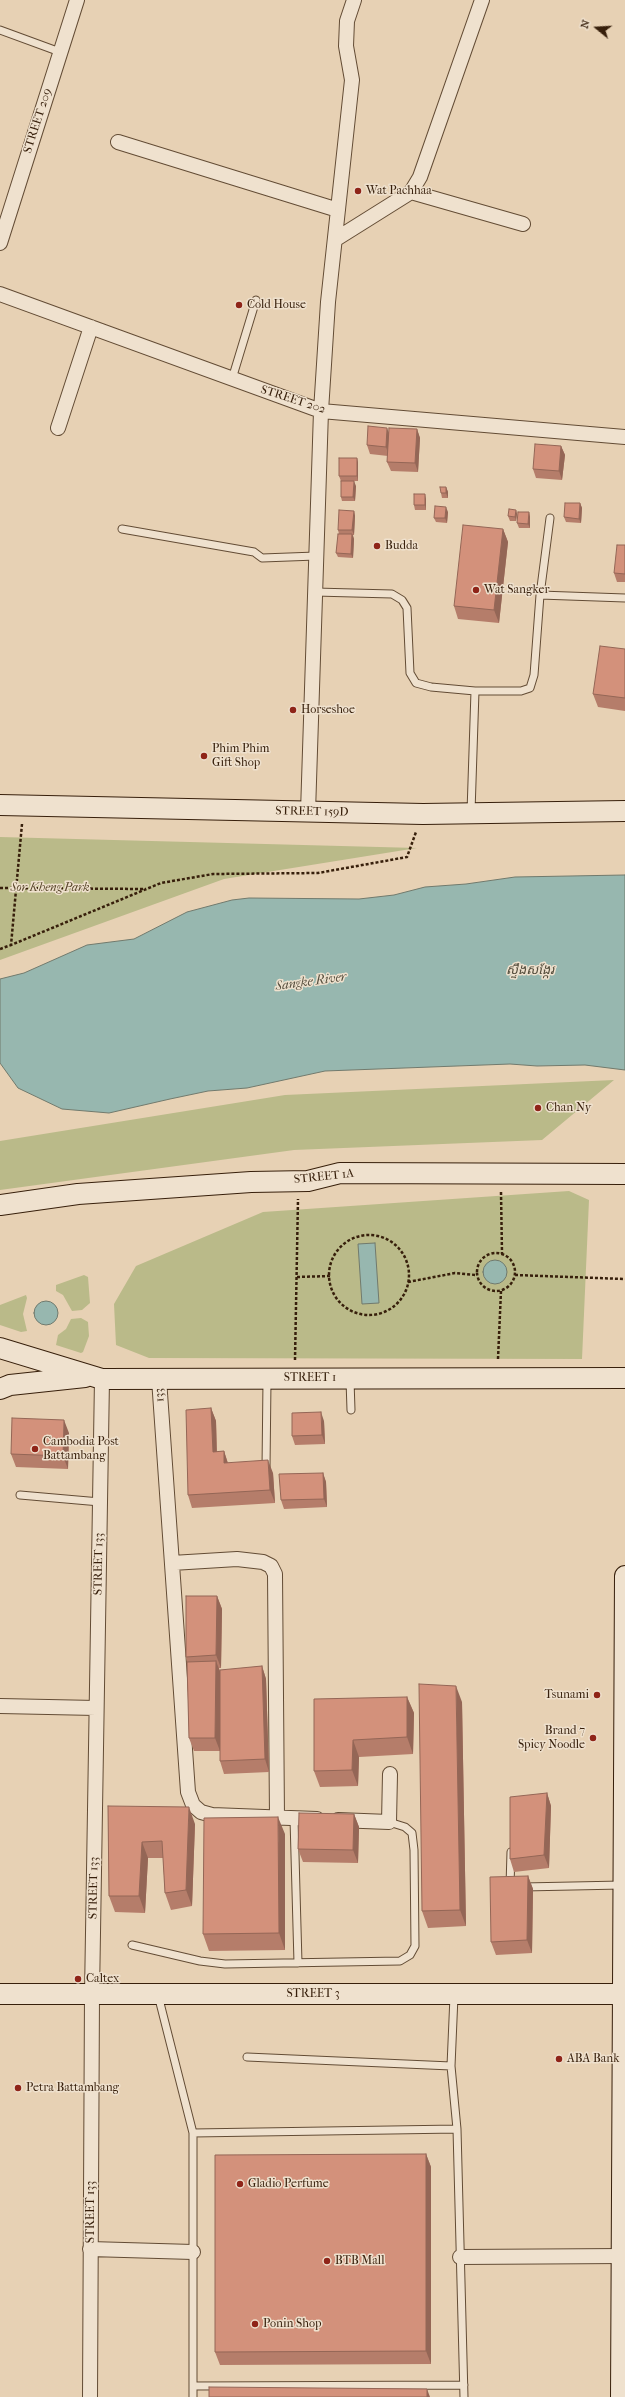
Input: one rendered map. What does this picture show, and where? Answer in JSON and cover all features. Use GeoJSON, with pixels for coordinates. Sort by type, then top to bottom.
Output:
{"type":"FeatureCollection","features":[{"type":"Feature","properties":{"kind":"street","name":"STREET 209"},"geometry":{"type":"LineString","coordinates":[[0,243],[77,0]]}},
{"type":"Feature","properties":{"kind":"street"},"geometry":{"type":"LineString","coordinates":[[308,812],[321,411],[328,302],[352,80],[346,46],[347,21],[354,0]]}},
{"type":"Feature","properties":{"kind":"street"},"geometry":{"type":"LineString","coordinates":[[336,239],[411,192],[420,177],[482,0]]}},
{"type":"Feature","properties":{"kind":"street"},"geometry":{"type":"LineString","coordinates":[[118,142],[338,210]]}},
{"type":"Feature","properties":{"kind":"street"},"geometry":{"type":"LineString","coordinates":[[411,192],[523,224]]}},
{"type":"Feature","properties":{"kind":"street","name":"STREET 202"},"geometry":{"type":"LineString","coordinates":[[0,294],[321,411],[625,437]]}},
{"type":"Feature","properties":{"kind":"street"},"geometry":{"type":"LineString","coordinates":[[58,428],[91,327]]}},
{"type":"Feature","properties":{"kind":"street","name":"STREET 159D"},"geometry":{"type":"LineString","coordinates":[[0,805],[423,814],[471,812],[625,811]]}},
{"type":"Feature","properties":{"kind":"street","name":"STREET 1A"},"geometry":{"type":"LineString","coordinates":[[0,1205],[78,1194],[251,1182],[308,1181],[340,1173],[625,1174]]}},
{"type":"Feature","properties":{"kind":"street","name":"STREET 1"},"geometry":{"type":"LineString","coordinates":[[0,1348],[98,1377],[159,1379],[625,1378]]}},
{"type":"Feature","properties":{"kind":"street"},"geometry":{"type":"LineString","coordinates":[[0,1389],[10,1385],[98,1377]]}},
{"type":"Feature","properties":{"kind":"street","name":"STREET 133"},"geometry":{"type":"LineString","coordinates":[[90,2397],[92,1994],[100,1502],[98,1377]]}},
{"type":"Feature","properties":{"kind":"street","name":"133"},"geometry":{"type":"LineString","coordinates":[[159,1379],[188,1792],[193,1805],[201,1812],[212,1815],[277,1818]]}},
{"type":"Feature","properties":{"kind":"street"},"geometry":{"type":"LineString","coordinates":[[172,1563],[237,1559],[250,1560],[263,1562],[271,1566],[275,1574],[277,1818],[389,1822],[390,1774]]}},
{"type":"Feature","properties":{"kind":"street"},"geometry":{"type":"LineString","coordinates":[[621,2397],[623,2371],[622,2256],[624,2199],[622,1885],[624,1852],[625,1576]]}},
{"type":"Feature","properties":{"kind":"street"},"geometry":{"type":"LineString","coordinates":[[0,1706],[96,1708]]}},
{"type":"Feature","properties":{"kind":"street","name":"STREET 3"},"geometry":{"type":"LineString","coordinates":[[0,1994],[623,1994]]}},
{"type":"Feature","properties":{"kind":"street"},"geometry":{"type":"LineString","coordinates":[[90,2249],[193,2252]]}},
{"type":"Feature","properties":{"kind":"street"},"geometry":{"type":"LineString","coordinates":[[460,2257],[622,2256]]}},
{"type":"Feature","properties":{"kind":"lane"},"geometry":{"type":"LineString","coordinates":[[0,30],[60,52]]}},
{"type":"Feature","properties":{"kind":"lane"},"geometry":{"type":"LineString","coordinates":[[232,379],[256,300]]}},
{"type":"Feature","properties":{"kind":"lane"},"geometry":{"type":"LineString","coordinates":[[315,592],[392,594],[402,600],[407,608],[410,672],[416,683],[430,687],[475,691],[521,691],[530,688],[534,675],[540,595],[550,518]]}},
{"type":"Feature","properties":{"kind":"lane"},"geometry":{"type":"LineString","coordinates":[[122,529],[254,552],[262,558],[316,556]]}},
{"type":"Feature","properties":{"kind":"lane"},"geometry":{"type":"LineString","coordinates":[[540,595],[625,598]]}},
{"type":"Feature","properties":{"kind":"lane"},"geometry":{"type":"LineString","coordinates":[[471,812],[475,691]]}},
{"type":"Feature","properties":{"kind":"lane"},"geometry":{"type":"LineString","coordinates":[[266,1473],[267,1378]]}},
{"type":"Feature","properties":{"kind":"lane"},"geometry":{"type":"LineString","coordinates":[[350,1378],[351,1410]]}},
{"type":"Feature","properties":{"kind":"lane"},"geometry":{"type":"LineString","coordinates":[[20,1495],[100,1502]]}},
{"type":"Feature","properties":{"kind":"lane"},"geometry":{"type":"LineString","coordinates":[[294,1819],[298,1963]]}},
{"type":"Feature","properties":{"kind":"lane"},"geometry":{"type":"LineString","coordinates":[[132,1945],[200,1961],[218,1963],[400,1961],[410,1955],[415,1946],[412,1833],[405,1827],[389,1822]]}},
{"type":"Feature","properties":{"kind":"lane"},"geometry":{"type":"LineString","coordinates":[[511,1843],[510,1887],[622,1885]]}},
{"type":"Feature","properties":{"kind":"lane"},"geometry":{"type":"LineString","coordinates":[[158,1994],[193,2133],[193,2397]]}},
{"type":"Feature","properties":{"kind":"lane"},"geometry":{"type":"LineString","coordinates":[[454,1994],[452,2066],[457,2129],[464,2397]]}},
{"type":"Feature","properties":{"kind":"lane"},"geometry":{"type":"LineString","coordinates":[[247,2057],[452,2066]]}},
{"type":"Feature","properties":{"kind":"lane"},"geometry":{"type":"LineString","coordinates":[[193,2133],[457,2129]]}},
{"type":"Feature","properties":{"kind":"lane"},"geometry":{"type":"LineString","coordinates":[[193,2386],[464,2385]]}},
{"type":"Feature","properties":{"kind":"path"},"geometry":{"type":"LineString","coordinates":[[11,945],[15,888],[24,806]]}},
{"type":"Feature","properties":{"kind":"path"},"geometry":{"type":"LineString","coordinates":[[0,949],[149,889],[161,882],[213,874],[318,873],[407,857],[423,814]]}},
{"type":"Feature","properties":{"kind":"path"},"geometry":{"type":"LineString","coordinates":[[0,888],[149,889]]}},
{"type":"Feature","properties":{"kind":"path"},"geometry":{"type":"LineString","coordinates":[[500,1174],[502,1254]]}},
{"type":"Feature","properties":{"kind":"path"},"geometry":{"type":"LineString","coordinates":[[294,1378],[298,1191]]}},
{"type":"Feature","properties":{"kind":"path"},"geometry":{"type":"LineString","coordinates":[[371,1234],[392,1241],[402,1251],[409,1268],[408,1282],[403,1296],[393,1307],[372,1314],[351,1310],[340,1302],[332,1290],[330,1276],[334,1256],[342,1245],[357,1236],[371,1234]]}},
{"type":"Feature","properties":{"kind":"path"},"geometry":{"type":"LineString","coordinates":[[495,1253],[502,1254],[512,1262],[515,1275],[511,1284],[501,1291],[494,1292],[482,1287],[476,1275],[477,1268],[483,1258],[495,1253]]}},
{"type":"Feature","properties":{"kind":"path"},"geometry":{"type":"LineString","coordinates":[[408,1282],[455,1273],[476,1275]]}},
{"type":"Feature","properties":{"kind":"path"},"geometry":{"type":"LineString","coordinates":[[515,1275],[625,1279]]}},
{"type":"Feature","properties":{"kind":"path"},"geometry":{"type":"LineString","coordinates":[[296,1277],[330,1276]]}},
{"type":"Feature","properties":{"kind":"path"},"geometry":{"type":"LineString","coordinates":[[498,1378],[501,1291]]}},
{"type":"Feature","properties":{"kind":"green space","name":"Sor Kheng Park"},"geometry":{"type":"Polygon","coordinates":[[[0,837],[417,848],[224,879],[0,960],[0,837]]]}},
{"type":"Feature","properties":{"kind":"green space"},"geometry":{"type":"Polygon","coordinates":[[[614,1080],[542,1140],[294,1150],[0,1190],[0,1141],[285,1095],[614,1080]]]}},
{"type":"Feature","properties":{"kind":"green space"},"geometry":{"type":"Polygon","coordinates":[[[569,1191],[589,1200],[582,1359],[149,1358],[116,1345],[114,1304],[136,1266],[263,1212],[569,1191]]]}},
{"type":"Feature","properties":{"kind":"green space"},"geometry":{"type":"Polygon","coordinates":[[[84,1275],[88,1277],[90,1303],[82,1310],[72,1311],[63,1295],[56,1291],[56,1285],[84,1275]]]}},
{"type":"Feature","properties":{"kind":"green space"},"geometry":{"type":"Polygon","coordinates":[[[26,1295],[27,1298],[23,1314],[27,1331],[21,1332],[0,1325],[0,1305],[26,1295]]]}},
{"type":"Feature","properties":{"kind":"green space"},"geometry":{"type":"Polygon","coordinates":[[[81,1318],[88,1322],[89,1336],[83,1352],[81,1353],[56,1345],[58,1335],[66,1329],[71,1319],[81,1318]]]}},
{"type":"Feature","properties":{"kind":"water","name":"ស្ទឹងសង្កែរ"},"geometry":{"type":"Polygon","coordinates":[[[625,875],[625,1070],[585,1065],[537,1066],[510,1064],[325,1071],[247,1088],[208,1091],[109,1113],[62,1109],[18,1088],[0,1063],[0,979],[24,973],[87,945],[134,939],[187,912],[232,900],[249,898],[359,899],[394,895],[425,887],[466,884],[515,877],[625,875]]]}},
{"type":"Feature","properties":{"kind":"water"},"geometry":{"type":"Polygon","coordinates":[[[375,1243],[379,1303],[362,1304],[358,1244],[375,1243]]]}},
{"type":"Feature","properties":{"kind":"water"},"geometry":{"type":"Polygon","coordinates":[[[495,1260],[503,1264],[507,1272],[503,1280],[495,1284],[487,1280],[483,1272],[487,1264],[495,1260]]]}},
{"type":"Feature","properties":{"kind":"water"},"geometry":{"type":"Polygon","coordinates":[[[46,1301],[55,1304],[58,1313],[55,1322],[46,1325],[37,1322],[34,1313],[37,1304],[46,1301]]]}},
{"type":"Feature","properties":{"kind":"building"},"geometry":{"type":"Polygon","coordinates":[[[368,426],[387,428],[386,447],[367,445],[368,426]]]}},
{"type":"Feature","properties":{"kind":"building"},"geometry":{"type":"Polygon","coordinates":[[[389,428],[417,429],[415,463],[387,462],[389,428]]]}},
{"type":"Feature","properties":{"kind":"building"},"geometry":{"type":"Polygon","coordinates":[[[535,444],[561,446],[559,471],[533,469],[535,444]]]}},
{"type":"Feature","properties":{"kind":"building"},"geometry":{"type":"Polygon","coordinates":[[[339,458],[357,458],[357,476],[339,476],[339,458]]]}},
{"type":"Feature","properties":{"kind":"building"},"geometry":{"type":"Polygon","coordinates":[[[341,481],[354,481],[353,497],[341,497],[341,481]]]}},
{"type":"Feature","properties":{"kind":"building"},"geometry":{"type":"Polygon","coordinates":[[[440,487],[446,487],[446,493],[441,493],[440,487]]]}},
{"type":"Feature","properties":{"kind":"building"},"geometry":{"type":"Polygon","coordinates":[[[414,494],[425,494],[425,505],[414,505],[414,494]]]}},
{"type":"Feature","properties":{"kind":"building"},"geometry":{"type":"Polygon","coordinates":[[[565,503],[580,503],[579,519],[564,517],[565,503]]]}},
{"type":"Feature","properties":{"kind":"building"},"geometry":{"type":"Polygon","coordinates":[[[435,506],[446,507],[445,518],[434,518],[435,506]]]}},
{"type":"Feature","properties":{"kind":"building"},"geometry":{"type":"Polygon","coordinates":[[[509,509],[516,510],[515,517],[508,516],[509,509]]]}},
{"type":"Feature","properties":{"kind":"building"},"geometry":{"type":"Polygon","coordinates":[[[339,510],[354,511],[352,530],[338,530],[339,510]]]}},
{"type":"Feature","properties":{"kind":"building"},"geometry":{"type":"Polygon","coordinates":[[[518,512],[529,512],[528,524],[517,523],[518,512]]]}},
{"type":"Feature","properties":{"kind":"building"},"geometry":{"type":"Polygon","coordinates":[[[463,525],[503,529],[494,610],[454,606],[463,525]]]}},
{"type":"Feature","properties":{"kind":"building"},"geometry":{"type":"Polygon","coordinates":[[[338,534],[352,534],[351,554],[336,553],[338,534]]]}},
{"type":"Feature","properties":{"kind":"building"},"geometry":{"type":"Polygon","coordinates":[[[617,545],[625,545],[625,574],[614,573],[617,545]]]}},
{"type":"Feature","properties":{"kind":"building"},"geometry":{"type":"Polygon","coordinates":[[[600,646],[625,649],[625,698],[593,694],[600,646]]]}},
{"type":"Feature","properties":{"kind":"building"},"geometry":{"type":"Polygon","coordinates":[[[211,1408],[213,1452],[224,1451],[224,1463],[268,1460],[270,1490],[188,1495],[186,1410],[211,1408]]]}},
{"type":"Feature","properties":{"kind":"building"},"geometry":{"type":"Polygon","coordinates":[[[321,1412],[322,1435],[292,1436],[292,1413],[321,1412]]]}},
{"type":"Feature","properties":{"kind":"building"},"geometry":{"type":"Polygon","coordinates":[[[12,1418],[64,1420],[63,1456],[11,1454],[12,1418]]]}},
{"type":"Feature","properties":{"kind":"building"},"geometry":{"type":"Polygon","coordinates":[[[323,1473],[324,1499],[281,1500],[279,1474],[323,1473]]]}},
{"type":"Feature","properties":{"kind":"building"},"geometry":{"type":"Polygon","coordinates":[[[186,1596],[217,1596],[216,1655],[186,1657],[186,1596]]]}},
{"type":"Feature","properties":{"kind":"building"},"geometry":{"type":"Polygon","coordinates":[[[216,1661],[215,1738],[189,1738],[187,1662],[216,1661]]]}},
{"type":"Feature","properties":{"kind":"building"},"geometry":{"type":"Polygon","coordinates":[[[262,1666],[265,1759],[220,1761],[220,1670],[262,1666]]]}},
{"type":"Feature","properties":{"kind":"building"},"geometry":{"type":"Polygon","coordinates":[[[419,1684],[456,1686],[460,1910],[422,1911],[419,1684]]]}},
{"type":"Feature","properties":{"kind":"building"},"geometry":{"type":"Polygon","coordinates":[[[407,1697],[407,1737],[353,1740],[352,1770],[314,1771],[314,1699],[407,1697]]]}},
{"type":"Feature","properties":{"kind":"building"},"geometry":{"type":"Polygon","coordinates":[[[547,1793],[544,1855],[510,1859],[510,1797],[547,1793]]]}},
{"type":"Feature","properties":{"kind":"building"},"geometry":{"type":"Polygon","coordinates":[[[108,1806],[189,1807],[186,1890],[165,1893],[162,1841],[142,1842],[139,1896],[109,1896],[108,1806]]]}},
{"type":"Feature","properties":{"kind":"building"},"geometry":{"type":"Polygon","coordinates":[[[299,1813],[354,1814],[353,1850],[298,1849],[299,1813]]]}},
{"type":"Feature","properties":{"kind":"building"},"geometry":{"type":"Polygon","coordinates":[[[278,1817],[279,1933],[203,1934],[204,1818],[278,1817]]]}},
{"type":"Feature","properties":{"kind":"building"},"geometry":{"type":"Polygon","coordinates":[[[528,1876],[527,1940],[491,1942],[490,1877],[528,1876]]]}},
{"type":"Feature","properties":{"kind":"building","name":"BTB Mall"},"geometry":{"type":"Polygon","coordinates":[[[426,2154],[426,2351],[215,2352],[215,2155],[426,2154]]]}},
{"type":"Feature","properties":{"kind":"building"},"geometry":{"type":"Polygon","coordinates":[[[209,2387],[427,2389],[427,2397],[209,2397],[209,2387]]]}},
{"type":"Feature","properties":{"kind":"place","name":"Wat Pachhaa"},"geometry":{"type":"Point","coordinates":[358,191]}},
{"type":"Feature","properties":{"kind":"place","name":"Cold House"},"geometry":{"type":"Point","coordinates":[239,305]}},
{"type":"Feature","properties":{"kind":"place","name":"Budda"},"geometry":{"type":"Point","coordinates":[377,546]}},
{"type":"Feature","properties":{"kind":"place","name":"Wat Sangker"},"geometry":{"type":"Point","coordinates":[476,590]}},
{"type":"Feature","properties":{"kind":"place","name":"Horseshoe"},"geometry":{"type":"Point","coordinates":[293,710]}},
{"type":"Feature","properties":{"kind":"place","name":"Phim Phim Gift Shop"},"geometry":{"type":"Point","coordinates":[204,756]}},
{"type":"Feature","properties":{"kind":"place","name":"Chan Ny"},"geometry":{"type":"Point","coordinates":[538,1108]}},
{"type":"Feature","properties":{"kind":"place","name":"Cambodia Post Battambang"},"geometry":{"type":"Point","coordinates":[35,1449]}},
{"type":"Feature","properties":{"kind":"place","name":"Tsunami"},"geometry":{"type":"Point","coordinates":[597,1695]}},
{"type":"Feature","properties":{"kind":"place","name":"Brand 7 Spicy Noodle"},"geometry":{"type":"Point","coordinates":[593,1738]}},
{"type":"Feature","properties":{"kind":"place","name":"Caltex"},"geometry":{"type":"Point","coordinates":[78,1979]}},
{"type":"Feature","properties":{"kind":"place","name":"ABA Bank"},"geometry":{"type":"Point","coordinates":[559,2059]}},
{"type":"Feature","properties":{"kind":"place","name":"Petra Battambang"},"geometry":{"type":"Point","coordinates":[18,2088]}},
{"type":"Feature","properties":{"kind":"place","name":"Gladio Perfume"},"geometry":{"type":"Point","coordinates":[240,2184]}},
{"type":"Feature","properties":{"kind":"place","name":"BTB Mall"},"geometry":{"type":"Point","coordinates":[327,2261]}},
{"type":"Feature","properties":{"kind":"place","name":"Ponin Shop"},"geometry":{"type":"Point","coordinates":[255,2324]}},
{"type":"Feature","properties":{"kind":"water label","name":"Sangke River"},"geometry":{"type":"Point","coordinates":[311,982]}}]}
